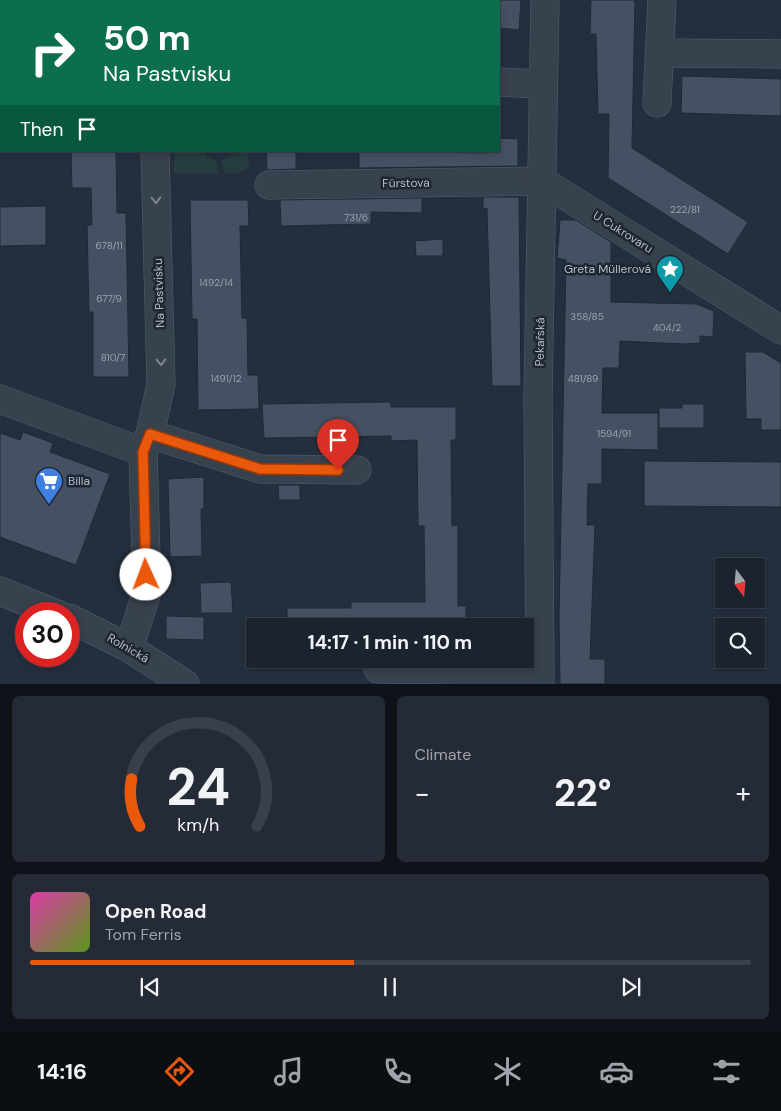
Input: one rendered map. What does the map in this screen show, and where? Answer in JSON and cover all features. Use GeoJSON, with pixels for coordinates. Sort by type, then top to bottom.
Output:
{"type":"FeatureCollection","features":[{"type":"Feature","properties":{"kind":"street","name":"Pekařská"},"geometry":{"type":"LineString","coordinates":[[540,677],[538,399],[542,84],[545,0]]}},
{"type":"Feature","properties":{"kind":"street"},"geometry":{"type":"LineString","coordinates":[[657,103],[662,0]]}},
{"type":"Feature","properties":{"kind":"street"},"geometry":{"type":"LineString","coordinates":[[660,53],[781,54]]}},
{"type":"Feature","properties":{"kind":"street"},"geometry":{"type":"LineString","coordinates":[[500,82],[542,84]]}},
{"type":"Feature","properties":{"kind":"street","name":"Na Pastvisku"},"geometry":{"type":"LineString","coordinates":[[129,648],[147,592],[147,443],[161,384],[155,152]]}},
{"type":"Feature","properties":{"kind":"street","name":"Fürstova"},"geometry":{"type":"LineString","coordinates":[[269,185],[542,181]]}},
{"type":"Feature","properties":{"kind":"street","name":"U Cukrovaru"},"geometry":{"type":"LineString","coordinates":[[542,181],[781,330]]}},
{"type":"Feature","properties":{"kind":"street"},"geometry":{"type":"LineString","coordinates":[[0,399],[147,443],[260,469],[357,470]]}},
{"type":"Feature","properties":{"kind":"street"},"geometry":{"type":"LineString","coordinates":[[0,591],[27,602]]}},
{"type":"Feature","properties":{"kind":"street","name":"Rolnická"},"geometry":{"type":"LineString","coordinates":[[80,624],[129,648],[185,684]]}},
{"type":"Feature","properties":{"kind":"street"},"geometry":{"type":"LineString","coordinates":[[378,670],[540,677]]}},
{"type":"Feature","properties":{"kind":"green space"},"geometry":{"type":"Polygon","coordinates":[[[174,152],[204,152],[207,157],[216,160],[219,174],[174,173],[174,152]]]}},
{"type":"Feature","properties":{"kind":"green space"},"geometry":{"type":"Polygon","coordinates":[[[233,152],[248,152],[249,168],[238,173],[225,173],[221,160],[232,156],[233,152]]]}},
{"type":"Feature","properties":{"kind":"building"},"geometry":{"type":"Polygon","coordinates":[[[500,0],[521,0],[519,30],[500,28],[500,0]]]}},
{"type":"Feature","properties":{"kind":"building"},"geometry":{"type":"Polygon","coordinates":[[[591,0],[635,0],[632,148],[748,222],[728,254],[608,178],[609,114],[598,114],[596,34],[590,34],[591,0]]]}},
{"type":"Feature","properties":{"kind":"building"},"geometry":{"type":"Polygon","coordinates":[[[682,76],[781,79],[781,116],[681,113],[682,76]]]}},
{"type":"Feature","properties":{"kind":"building"},"geometry":{"type":"Polygon","coordinates":[[[500,138],[518,139],[518,166],[359,168],[359,152],[500,152],[500,138]]]}},
{"type":"Feature","properties":{"kind":"building"},"geometry":{"type":"Polygon","coordinates":[[[71,152],[116,152],[117,213],[126,213],[129,377],[93,377],[93,312],[89,312],[87,225],[92,225],[91,188],[72,188],[71,152]]]}},
{"type":"Feature","properties":{"kind":"building"},"geometry":{"type":"Polygon","coordinates":[[[266,152],[296,152],[296,169],[267,170],[266,152]]]}},
{"type":"Feature","properties":{"kind":"building"},"geometry":{"type":"Polygon","coordinates":[[[483,197],[519,197],[521,386],[492,386],[487,208],[483,209],[483,197]]]}},
{"type":"Feature","properties":{"kind":"building"},"geometry":{"type":"Polygon","coordinates":[[[422,198],[422,213],[371,212],[371,224],[281,226],[280,200],[422,198]]]}},
{"type":"Feature","properties":{"kind":"building"},"geometry":{"type":"Polygon","coordinates":[[[190,200],[248,200],[249,226],[240,226],[242,318],[247,318],[248,375],[258,375],[259,409],[198,410],[197,319],[192,319],[190,200]]]}},
{"type":"Feature","properties":{"kind":"building"},"geometry":{"type":"Polygon","coordinates":[[[46,206],[46,245],[0,246],[0,207],[46,206]]]}},
{"type":"Feature","properties":{"kind":"building"},"geometry":{"type":"Polygon","coordinates":[[[560,220],[576,220],[611,242],[611,302],[696,304],[714,311],[713,337],[700,336],[700,343],[684,344],[620,341],[619,368],[603,368],[602,413],[658,413],[658,450],[602,449],[602,484],[588,484],[587,525],[595,525],[590,659],[605,659],[605,684],[560,684],[559,617],[566,260],[557,258],[560,220]]]}},
{"type":"Feature","properties":{"kind":"building"},"geometry":{"type":"Polygon","coordinates":[[[443,239],[443,256],[416,256],[415,241],[443,239]]]}},
{"type":"Feature","properties":{"kind":"building"},"geometry":{"type":"Polygon","coordinates":[[[745,352],[763,352],[781,363],[781,430],[761,430],[761,419],[746,419],[745,352]]]}},
{"type":"Feature","properties":{"kind":"building"},"geometry":{"type":"Polygon","coordinates":[[[391,402],[391,407],[456,407],[456,440],[451,440],[452,526],[458,525],[458,606],[466,606],[466,618],[287,618],[287,608],[351,608],[351,602],[425,602],[424,526],[418,526],[417,440],[391,441],[391,436],[264,438],[262,404],[391,402]]]}},
{"type":"Feature","properties":{"kind":"building"},"geometry":{"type":"Polygon","coordinates":[[[682,404],[704,404],[704,428],[659,428],[659,408],[682,408],[682,404]]]}},
{"type":"Feature","properties":{"kind":"building","name":"Billa"},"geometry":{"type":"Polygon","coordinates":[[[23,432],[53,443],[50,452],[110,474],[76,565],[0,537],[0,433],[20,440],[23,432]]]}},
{"type":"Feature","properties":{"kind":"building"},"geometry":{"type":"Polygon","coordinates":[[[644,461],[781,462],[781,507],[644,506],[644,461]]]}},
{"type":"Feature","properties":{"kind":"building"},"geometry":{"type":"Polygon","coordinates":[[[204,477],[204,509],[201,509],[202,556],[170,557],[168,479],[204,477]]]}},
{"type":"Feature","properties":{"kind":"building"},"geometry":{"type":"Polygon","coordinates":[[[278,485],[300,485],[300,500],[279,500],[278,485]]]}},
{"type":"Feature","properties":{"kind":"building"},"geometry":{"type":"Polygon","coordinates":[[[231,582],[233,613],[201,613],[200,583],[231,582]]]}},
{"type":"Feature","properties":{"kind":"building"},"geometry":{"type":"Polygon","coordinates":[[[166,616],[204,617],[204,640],[166,639],[166,616]]]}},
{"type":"Feature","properties":{"kind":"place","name":"Greta Müllerová"},"geometry":{"type":"Point","coordinates":[670,293]}},
{"type":"Feature","properties":{"kind":"place","name":"Billa"},"geometry":{"type":"Point","coordinates":[49,505]}},
{"type":"Feature","properties":{"kind":"route"},"geometry":{"type":"LineString","coordinates":[[146,575],[143,452],[150,434],[243,462],[260,469],[338,470]]}}]}
